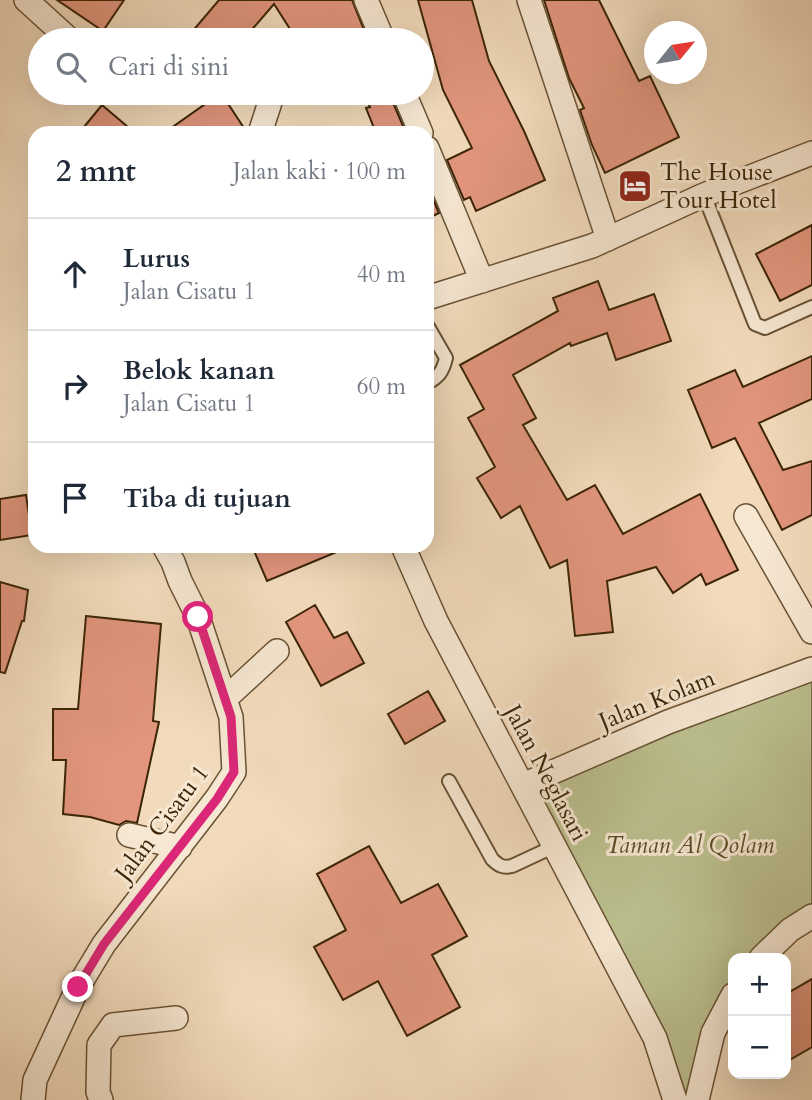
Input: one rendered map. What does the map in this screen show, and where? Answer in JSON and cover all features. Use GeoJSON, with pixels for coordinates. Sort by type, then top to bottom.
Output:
{"type":"FeatureCollection","features":[{"type":"Feature","properties":{"kind":"street"},"geometry":{"type":"LineString","coordinates":[[26,0],[57,28]]}},
{"type":"Feature","properties":{"kind":"street"},"geometry":{"type":"LineString","coordinates":[[366,0],[378,28]]}},
{"type":"Feature","properties":{"kind":"street"},"geometry":{"type":"LineString","coordinates":[[529,0],[608,239]]}},
{"type":"Feature","properties":{"kind":"street"},"geometry":{"type":"LineString","coordinates":[[262,126],[269,105]]}},
{"type":"Feature","properties":{"kind":"street"},"geometry":{"type":"LineString","coordinates":[[409,105],[418,126]]}},
{"type":"Feature","properties":{"kind":"street"},"geometry":{"type":"LineString","coordinates":[[434,296],[592,246],[704,195],[812,153]]}},
{"type":"Feature","properties":{"kind":"street"},"geometry":{"type":"LineString","coordinates":[[434,165],[482,281]]}},
{"type":"Feature","properties":{"kind":"street"},"geometry":{"type":"LineString","coordinates":[[747,516],[812,632]]}},
{"type":"Feature","properties":{"kind":"street","name":"Jalan Neglasari"},"geometry":{"type":"LineString","coordinates":[[406,553],[436,621],[655,1038],[675,1100]]}},
{"type":"Feature","properties":{"kind":"street","name":"Jalan Cisatu 1"},"geometry":{"type":"LineString","coordinates":[[33,1100],[35,1080],[78,987],[104,944],[217,799],[234,772],[231,717],[198,617],[169,554]]}},
{"type":"Feature","properties":{"kind":"street"},"geometry":{"type":"LineString","coordinates":[[225,699],[277,651]]}},
{"type":"Feature","properties":{"kind":"street","name":"Jalan Kolam"},"geometry":{"type":"LineString","coordinates":[[523,785],[668,722],[812,669]]}},
{"type":"Feature","properties":{"kind":"street"},"geometry":{"type":"LineString","coordinates":[[129,835],[180,847]]}},
{"type":"Feature","properties":{"kind":"street"},"geometry":{"type":"LineString","coordinates":[[766,953],[790,930],[812,916]]}},
{"type":"Feature","properties":{"kind":"street"},"geometry":{"type":"LineString","coordinates":[[697,1100],[713,1033],[728,1004]]}},
{"type":"Feature","properties":{"kind":"street"},"geometry":{"type":"LineString","coordinates":[[101,1100],[98,1092],[99,1045],[113,1025],[176,1018]]}},
{"type":"Feature","properties":{"kind":"lane"},"geometry":{"type":"LineString","coordinates":[[704,195],[755,324],[765,328],[812,307]]}},
{"type":"Feature","properties":{"kind":"lane"},"geometry":{"type":"LineString","coordinates":[[434,337],[446,358],[443,369],[434,380]]}},
{"type":"Feature","properties":{"kind":"lane"},"geometry":{"type":"LineString","coordinates":[[449,781],[492,859],[498,865],[512,866],[555,846]]}},
{"type":"Feature","properties":{"kind":"green space","name":"Taman Al Qolam"},"geometry":{"type":"Polygon","coordinates":[[[812,669],[812,916],[767,953],[728,953],[728,1010],[697,1100],[675,1100],[523,785],[812,669]]]}},
{"type":"Feature","properties":{"kind":"building"},"geometry":{"type":"Polygon","coordinates":[[[57,0],[124,0],[105,28],[99,28],[57,0]]]}},
{"type":"Feature","properties":{"kind":"building"},"geometry":{"type":"Polygon","coordinates":[[[219,0],[352,0],[363,28],[289,28],[274,4],[253,28],[195,28],[219,0]]]}},
{"type":"Feature","properties":{"kind":"building"},"geometry":{"type":"Polygon","coordinates":[[[418,0],[472,0],[489,61],[545,180],[476,211],[470,197],[464,200],[447,160],[472,148],[443,90],[434,58],[434,28],[426,28],[418,0]]]}},
{"type":"Feature","properties":{"kind":"building"},"geometry":{"type":"Polygon","coordinates":[[[544,0],[599,0],[639,81],[644,79],[644,84],[654,84],[679,137],[605,173],[580,110],[584,108],[569,78],[544,0]]]}},
{"type":"Feature","properties":{"kind":"building"},"geometry":{"type":"Polygon","coordinates":[[[102,105],[127,126],[85,126],[102,105]]]}},
{"type":"Feature","properties":{"kind":"building"},"geometry":{"type":"Polygon","coordinates":[[[204,105],[229,105],[243,126],[174,126],[204,105]]]}},
{"type":"Feature","properties":{"kind":"building"},"geometry":{"type":"Polygon","coordinates":[[[369,105],[394,105],[403,126],[373,126],[366,108],[370,107],[369,105]]]}},
{"type":"Feature","properties":{"kind":"building"},"geometry":{"type":"Polygon","coordinates":[[[434,201],[439,213],[434,216],[434,201]]]}},
{"type":"Feature","properties":{"kind":"building"},"geometry":{"type":"Polygon","coordinates":[[[812,225],[812,285],[780,301],[756,254],[812,225]]]}},
{"type":"Feature","properties":{"kind":"building"},"geometry":{"type":"Polygon","coordinates":[[[598,281],[609,310],[654,294],[671,341],[616,360],[607,333],[571,346],[570,343],[513,375],[536,418],[523,425],[567,500],[595,485],[623,534],[700,494],[738,570],[706,585],[701,574],[673,593],[656,567],[607,581],[613,632],[575,636],[567,560],[550,568],[520,506],[501,518],[477,478],[495,467],[468,418],[484,409],[460,365],[558,311],[553,298],[598,281]]]}},
{"type":"Feature","properties":{"kind":"building"},"geometry":{"type":"Polygon","coordinates":[[[812,356],[812,399],[759,423],[783,470],[812,461],[812,515],[782,530],[735,438],[712,448],[688,390],[735,370],[743,387],[812,356]]]}},
{"type":"Feature","properties":{"kind":"building"},"geometry":{"type":"Polygon","coordinates":[[[26,495],[28,536],[0,540],[0,499],[26,495]]]}},
{"type":"Feature","properties":{"kind":"building"},"geometry":{"type":"Polygon","coordinates":[[[255,553],[334,553],[267,581],[255,553]]]}},
{"type":"Feature","properties":{"kind":"building"},"geometry":{"type":"Polygon","coordinates":[[[0,582],[28,590],[24,621],[5,673],[0,672],[0,582]]]}},
{"type":"Feature","properties":{"kind":"building"},"geometry":{"type":"Polygon","coordinates":[[[315,605],[334,638],[347,632],[364,663],[321,686],[286,622],[315,605]]]}},
{"type":"Feature","properties":{"kind":"building"},"geometry":{"type":"Polygon","coordinates":[[[86,616],[161,624],[153,721],[159,722],[137,823],[126,821],[119,825],[90,817],[63,814],[66,760],[53,760],[53,709],[78,709],[86,616]]]}},
{"type":"Feature","properties":{"kind":"building"},"geometry":{"type":"Polygon","coordinates":[[[428,691],[445,721],[405,744],[388,714],[428,691]]]}},
{"type":"Feature","properties":{"kind":"building"},"geometry":{"type":"Polygon","coordinates":[[[369,846],[401,903],[438,884],[467,936],[432,955],[460,1007],[407,1036],[378,981],[343,1000],[314,947],[346,930],[317,874],[369,846]]]}},
{"type":"Feature","properties":{"kind":"building"},"geometry":{"type":"Polygon","coordinates":[[[812,979],[812,1047],[791,1059],[791,1016],[791,991],[812,979]]]}},
{"type":"Feature","properties":{"kind":"place","name":"The House Tour Hotel"},"geometry":{"type":"Point","coordinates":[635,186]}},
{"type":"Feature","properties":{"kind":"route"},"geometry":{"type":"LineString","coordinates":[[78,987],[104,944],[217,799],[234,772],[231,717],[198,617]]}}]}
